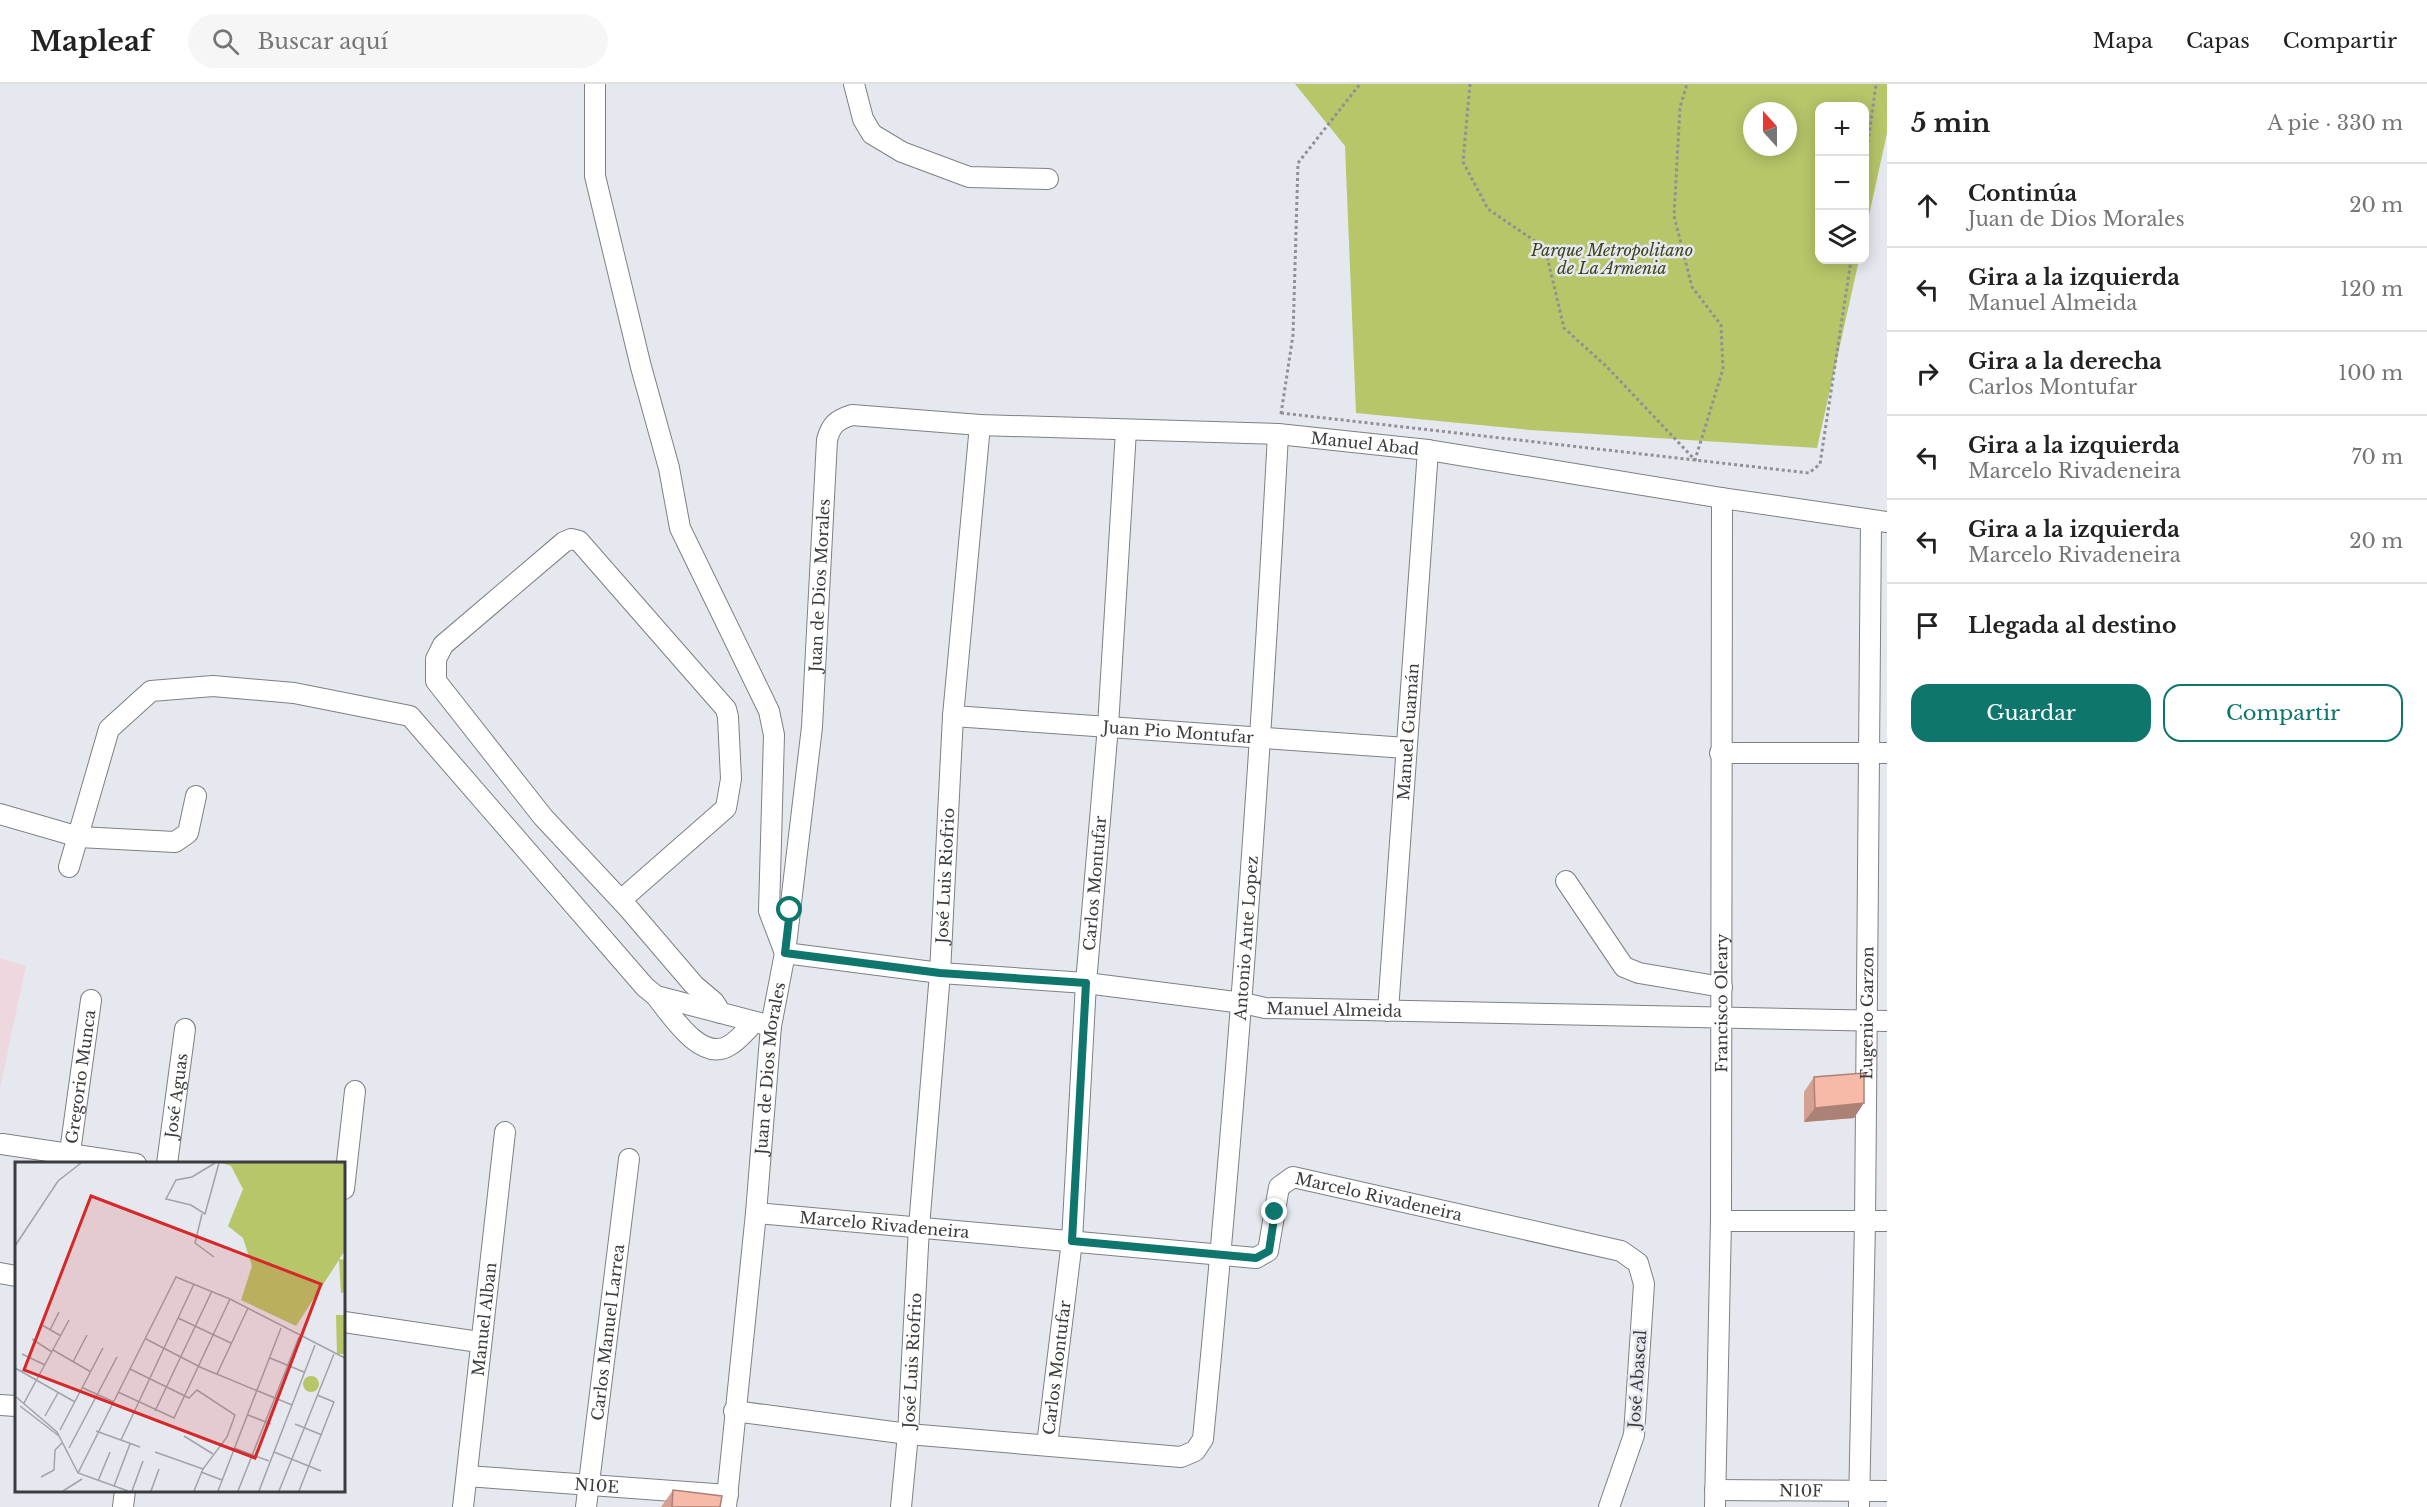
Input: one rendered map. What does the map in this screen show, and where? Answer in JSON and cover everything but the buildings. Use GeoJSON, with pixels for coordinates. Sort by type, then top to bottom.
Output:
{"type":"FeatureCollection","features":[{"type":"Feature","properties":{"kind":"street"},"geometry":{"type":"LineString","coordinates":[[595,84],[595,176],[635,346],[669,468],[680,528],[769,711],[774,735],[769,911],[785,953]]}},
{"type":"Feature","properties":{"kind":"street"},"geometry":{"type":"LineString","coordinates":[[854,84],[863,119],[872,134],[902,152],[969,177],[1048,179]]}},
{"type":"Feature","properties":{"kind":"street","name":"Manuel Abad"},"geometry":{"type":"LineString","coordinates":[[840,419],[852,415],[980,425],[1278,434],[1428,450],[1879,521]]}},
{"type":"Feature","properties":{"kind":"street","name":"Juan de Dios Morales"},"geometry":{"type":"LineString","coordinates":[[727,1501],[734,1411],[756,1213],[762,1025],[785,953],[812,727],[826,440],[831,426],[840,419]]}},
{"type":"Feature","properties":{"kind":"street","name":"José Luis Riofrio"},"geometry":{"type":"LineString","coordinates":[[901,1507],[908,1434],[919,1227],[940,973],[953,716],[980,425]]}},
{"type":"Feature","properties":{"kind":"street","name":"Carlos Montufar"},"geometry":{"type":"LineString","coordinates":[[1047,1445],[1072,1241],[1086,983],[1108,726],[1126,430]]}},
{"type":"Feature","properties":{"kind":"street","name":"Antonio Ante Lopez"},"geometry":{"type":"LineString","coordinates":[[1047,1445],[1181,1457],[1195,1451],[1203,1438],[1243,1003],[1278,434]]}},
{"type":"Feature","properties":{"kind":"street","name":"Manuel Guamán"},"geometry":{"type":"LineString","coordinates":[[1388,1011],[1428,450]]}},
{"type":"Feature","properties":{"kind":"street","name":"Francisco Oleary"},"geometry":{"type":"LineString","coordinates":[[1715,1498],[1721,1221],[1722,498]]}},
{"type":"Feature","properties":{"kind":"street","name":"Eugenio Garzon"},"geometry":{"type":"LineString","coordinates":[[1859,1499],[1865,1222],[1877,1020],[1879,521]]}},
{"type":"Feature","properties":{"kind":"street"},"geometry":{"type":"LineString","coordinates":[[621,900],[726,808],[731,779],[728,717],[726,709],[579,541],[572,539],[564,542],[443,645],[436,659],[434,673],[441,690],[543,817],[621,900],[694,985],[714,1002],[721,1013]]}},
{"type":"Feature","properties":{"kind":"street"},"geometry":{"type":"LineString","coordinates":[[69,867],[109,729],[152,691],[213,686],[294,693],[410,716],[645,987],[656,996],[701,1047],[717,1050],[729,1046],[762,1025]]}},
{"type":"Feature","properties":{"kind":"street","name":"Juan Pio Montufar"},"geometry":{"type":"LineString","coordinates":[[953,716],[1406,748]]}},
{"type":"Feature","properties":{"kind":"street"},"geometry":{"type":"LineString","coordinates":[[1720,753],[1878,753]]}},
{"type":"Feature","properties":{"kind":"street"},"geometry":{"type":"LineString","coordinates":[[0,814],[79,837],[176,842],[188,833],[196,796]]}},
{"type":"Feature","properties":{"kind":"street"},"geometry":{"type":"LineString","coordinates":[[1566,881],[1624,967],[1639,973],[1722,987]]}},
{"type":"Feature","properties":{"kind":"street","name":"Manuel Almeida"},"geometry":{"type":"LineString","coordinates":[[785,953],[940,973],[1086,983],[1243,1003],[1264,1008],[1877,1020]]}},
{"type":"Feature","properties":{"kind":"street"},"geometry":{"type":"LineString","coordinates":[[656,996],[762,1025]]}},
{"type":"Feature","properties":{"kind":"street","name":"Gregorio Munca"},"geometry":{"type":"LineString","coordinates":[[70,1152],[91,1000]]}},
{"type":"Feature","properties":{"kind":"street","name":"José Aguas"},"geometry":{"type":"LineString","coordinates":[[167,1162],[185,1029]]}},
{"type":"Feature","properties":{"kind":"street"},"geometry":{"type":"LineString","coordinates":[[345,1180],[355,1091]]}},
{"type":"Feature","properties":{"kind":"street","name":"Manuel Alban"},"geometry":{"type":"LineString","coordinates":[[463,1507],[479,1342],[505,1132]]}},
{"type":"Feature","properties":{"kind":"street"},"geometry":{"type":"LineString","coordinates":[[2,1144],[70,1152],[125,1162]]}},
{"type":"Feature","properties":{"kind":"street","name":"Carlos Manuel Larrea"},"geometry":{"type":"LineString","coordinates":[[586,1507],[629,1160]]}},
{"type":"Feature","properties":{"kind":"street","name":"Marcelo Rivadeneira"},"geometry":{"type":"LineString","coordinates":[[756,1213],[1256,1258],[1269,1251],[1279,1187],[1293,1178],[1621,1251],[1638,1263],[1644,1284]]}},
{"type":"Feature","properties":{"kind":"street"},"geometry":{"type":"LineString","coordinates":[[1721,1221],[1887,1221]]}},
{"type":"Feature","properties":{"kind":"street"},"geometry":{"type":"LineString","coordinates":[[0,1273],[15,1276]]}},
{"type":"Feature","properties":{"kind":"street","name":"José Abascal"},"geometry":{"type":"LineString","coordinates":[[1609,1507],[1634,1435],[1644,1284]]}},
{"type":"Feature","properties":{"kind":"street"},"geometry":{"type":"LineString","coordinates":[[345,1322],[479,1342]]}},
{"type":"Feature","properties":{"kind":"street"},"geometry":{"type":"LineString","coordinates":[[0,1405],[15,1406]]}},
{"type":"Feature","properties":{"kind":"street"},"geometry":{"type":"LineString","coordinates":[[734,1411],[908,1434],[1047,1445]]}},
{"type":"Feature","properties":{"kind":"street","name":"N10E"},"geometry":{"type":"LineString","coordinates":[[467,1476],[727,1501]]}},
{"type":"Feature","properties":{"kind":"street","name":"N10F"},"geometry":{"type":"LineString","coordinates":[[1715,1498],[1859,1499],[1887,1491]]}},
{"type":"Feature","properties":{"kind":"street"},"geometry":{"type":"LineString","coordinates":[[123,1507],[124,1492]]}},
{"type":"Feature","properties":{"kind":"path"},"geometry":{"type":"LineString","coordinates":[[1278,434],[1293,335],[1299,163],[1360,84]]}},
{"type":"Feature","properties":{"kind":"path"},"geometry":{"type":"LineString","coordinates":[[1470,84],[1463,162],[1488,209],[1545,248],[1564,328],[1607,368],[1695,460]]}},
{"type":"Feature","properties":{"kind":"path"},"geometry":{"type":"LineString","coordinates":[[1687,84],[1680,107],[1674,216],[1692,287],[1721,325],[1723,369],[1695,460]]}},
{"type":"Feature","properties":{"kind":"path"},"geometry":{"type":"LineString","coordinates":[[1866,156],[1876,84]]}},
{"type":"Feature","properties":{"kind":"path"},"geometry":{"type":"LineString","coordinates":[[1281,413],[1809,473],[1820,464],[1850,264]]}},
{"type":"Feature","properties":{"kind":"shaded area"},"geometry":{"type":"Polygon","coordinates":[[[0,958],[26,966],[0,1088],[0,958]]]}},
{"type":"Feature","properties":{"kind":"green space","name":"Parque Metropolitano de La Armenia"},"geometry":{"type":"Polygon","coordinates":[[[1295,84],[1887,84],[1887,133],[1869,216],[1869,102],[1815,102],[1815,264],[1858,264],[1817,448],[1530,430],[1356,413],[1345,146],[1295,84]]]}},
{"type":"Feature","properties":{"kind":"route"},"geometry":{"type":"LineString","coordinates":[[790,910],[785,953],[940,973],[1086,983],[1072,1241],[1256,1258],[1264,1256],[1269,1251],[1275,1212]]}}]}
